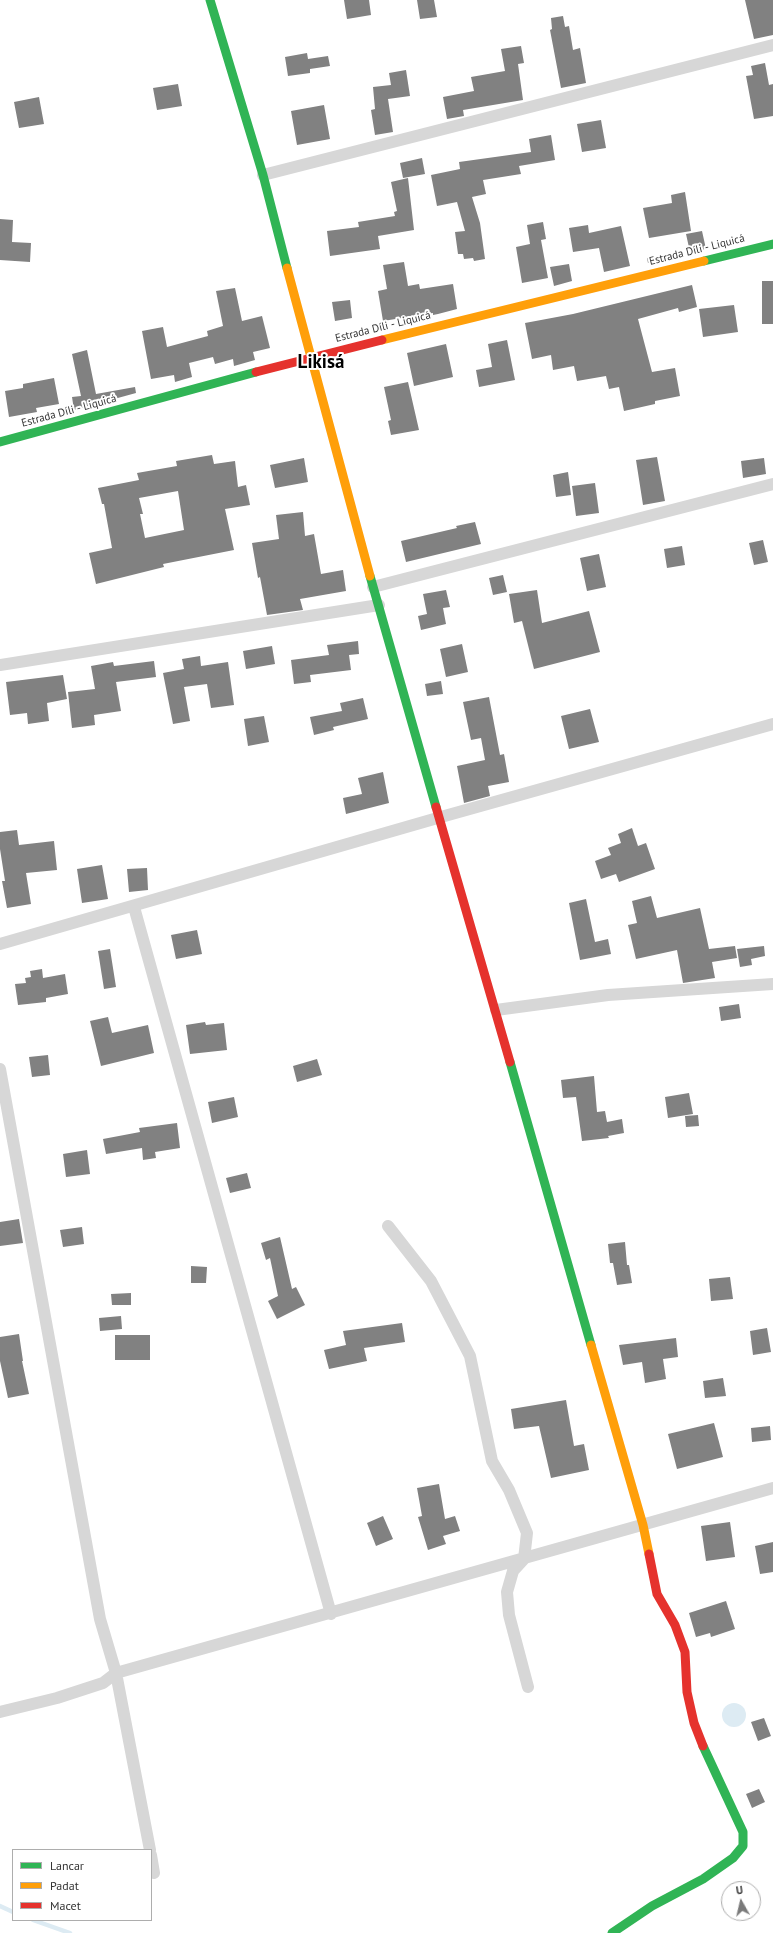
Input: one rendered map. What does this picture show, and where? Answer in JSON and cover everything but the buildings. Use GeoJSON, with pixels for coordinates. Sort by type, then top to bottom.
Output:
{"type":"FeatureCollection","features":[{"type":"Feature","properties":{"kind":"street"},"geometry":{"type":"LineString","coordinates":[[210,0],[263,175],[310,357],[379,605],[643,1525],[657,1594],[675,1625],[685,1652],[687,1692],[694,1723],[743,1832],[743,1846],[733,1858],[703,1879],[652,1906],[612,1933]]}},
{"type":"Feature","properties":{"kind":"street"},"geometry":{"type":"LineString","coordinates":[[263,175],[773,46]]}},
{"type":"Feature","properties":{"kind":"street","name":"Estrada Díli - Liquicá"},"geometry":{"type":"LineString","coordinates":[[0,442],[310,357],[773,244]]}},
{"type":"Feature","properties":{"kind":"street"},"geometry":{"type":"LineString","coordinates":[[374,587],[773,484]]}},
{"type":"Feature","properties":{"kind":"street"},"geometry":{"type":"LineString","coordinates":[[0,664],[379,605]]}},
{"type":"Feature","properties":{"kind":"street"},"geometry":{"type":"LineString","coordinates":[[0,944],[441,817],[773,724]]}},
{"type":"Feature","properties":{"kind":"street"},"geometry":{"type":"LineString","coordinates":[[134,906],[331,1614]]}},
{"type":"Feature","properties":{"kind":"street"},"geometry":{"type":"LineString","coordinates":[[496,1010],[608,995],[773,984]]}},
{"type":"Feature","properties":{"kind":"street"},"geometry":{"type":"LineString","coordinates":[[0,1069],[100,1619],[116,1673],[150,1849]]}},
{"type":"Feature","properties":{"kind":"street"},"geometry":{"type":"LineString","coordinates":[[388,1226],[431,1281],[470,1356],[492,1461],[509,1490],[527,1533],[524,1559],[513,1571],[507,1592],[509,1615],[528,1687]]}},
{"type":"Feature","properties":{"kind":"street"},"geometry":{"type":"LineString","coordinates":[[0,1712],[57,1698],[103,1683],[116,1673],[331,1614],[773,1488]]}},
{"type":"Feature","properties":{"kind":"street"},"geometry":{"type":"LineString","coordinates":[[152,1861],[154,1873]]}},
{"type":"Feature","properties":{"kind":"shaded area"},"geometry":{"type":"Polygon","coordinates":[[[734,1703],[743,1706],[746,1715],[743,1724],[734,1727],[725,1724],[722,1715],[725,1706],[734,1703]]]}},
{"type":"Feature","properties":{"kind":"waterway"},"geometry":{"type":"LineString","coordinates":[[0,1906],[12,1912]]}},
{"type":"Feature","properties":{"kind":"waterway"},"geometry":{"type":"LineString","coordinates":[[36,1921],[70,1933]]}},
{"type":"Feature","properties":{"kind":"traffic: fast"},"geometry":{"type":"LineString","coordinates":[[210,0],[263,175],[287,268]]}},
{"type":"Feature","properties":{"kind":"traffic: fast"},"geometry":{"type":"LineString","coordinates":[[704,261],[773,244]]}},
{"type":"Feature","properties":{"kind":"traffic: fast"},"geometry":{"type":"LineString","coordinates":[[0,442],[256,372]]}},
{"type":"Feature","properties":{"kind":"traffic: fast"},"geometry":{"type":"LineString","coordinates":[[370,576],[436,807]]}},
{"type":"Feature","properties":{"kind":"traffic: fast"},"geometry":{"type":"LineString","coordinates":[[510,1062],[591,1345]]}},
{"type":"Feature","properties":{"kind":"traffic: fast"},"geometry":{"type":"LineString","coordinates":[[612,1933],[652,1906],[703,1879],[733,1858],[743,1846],[743,1832],[703,1746]]}},
{"type":"Feature","properties":{"kind":"traffic: slow"},"geometry":{"type":"LineString","coordinates":[[382,340],[704,261]]}},
{"type":"Feature","properties":{"kind":"traffic: slow"},"geometry":{"type":"LineString","coordinates":[[287,268],[370,576]]}},
{"type":"Feature","properties":{"kind":"traffic: slow"},"geometry":{"type":"LineString","coordinates":[[591,1345],[643,1525],[649,1554]]}},
{"type":"Feature","properties":{"kind":"traffic: jam"},"geometry":{"type":"LineString","coordinates":[[256,372],[382,340]]}},
{"type":"Feature","properties":{"kind":"traffic: jam"},"geometry":{"type":"LineString","coordinates":[[436,807],[510,1062]]}},
{"type":"Feature","properties":{"kind":"traffic: jam"},"geometry":{"type":"LineString","coordinates":[[649,1554],[657,1594],[675,1625],[685,1652],[687,1692],[694,1723],[703,1746]]}},
{"type":"Feature","properties":{"kind":"district","name":"Likisá"},"geometry":{"type":"Point","coordinates":[321,363]}}]}
